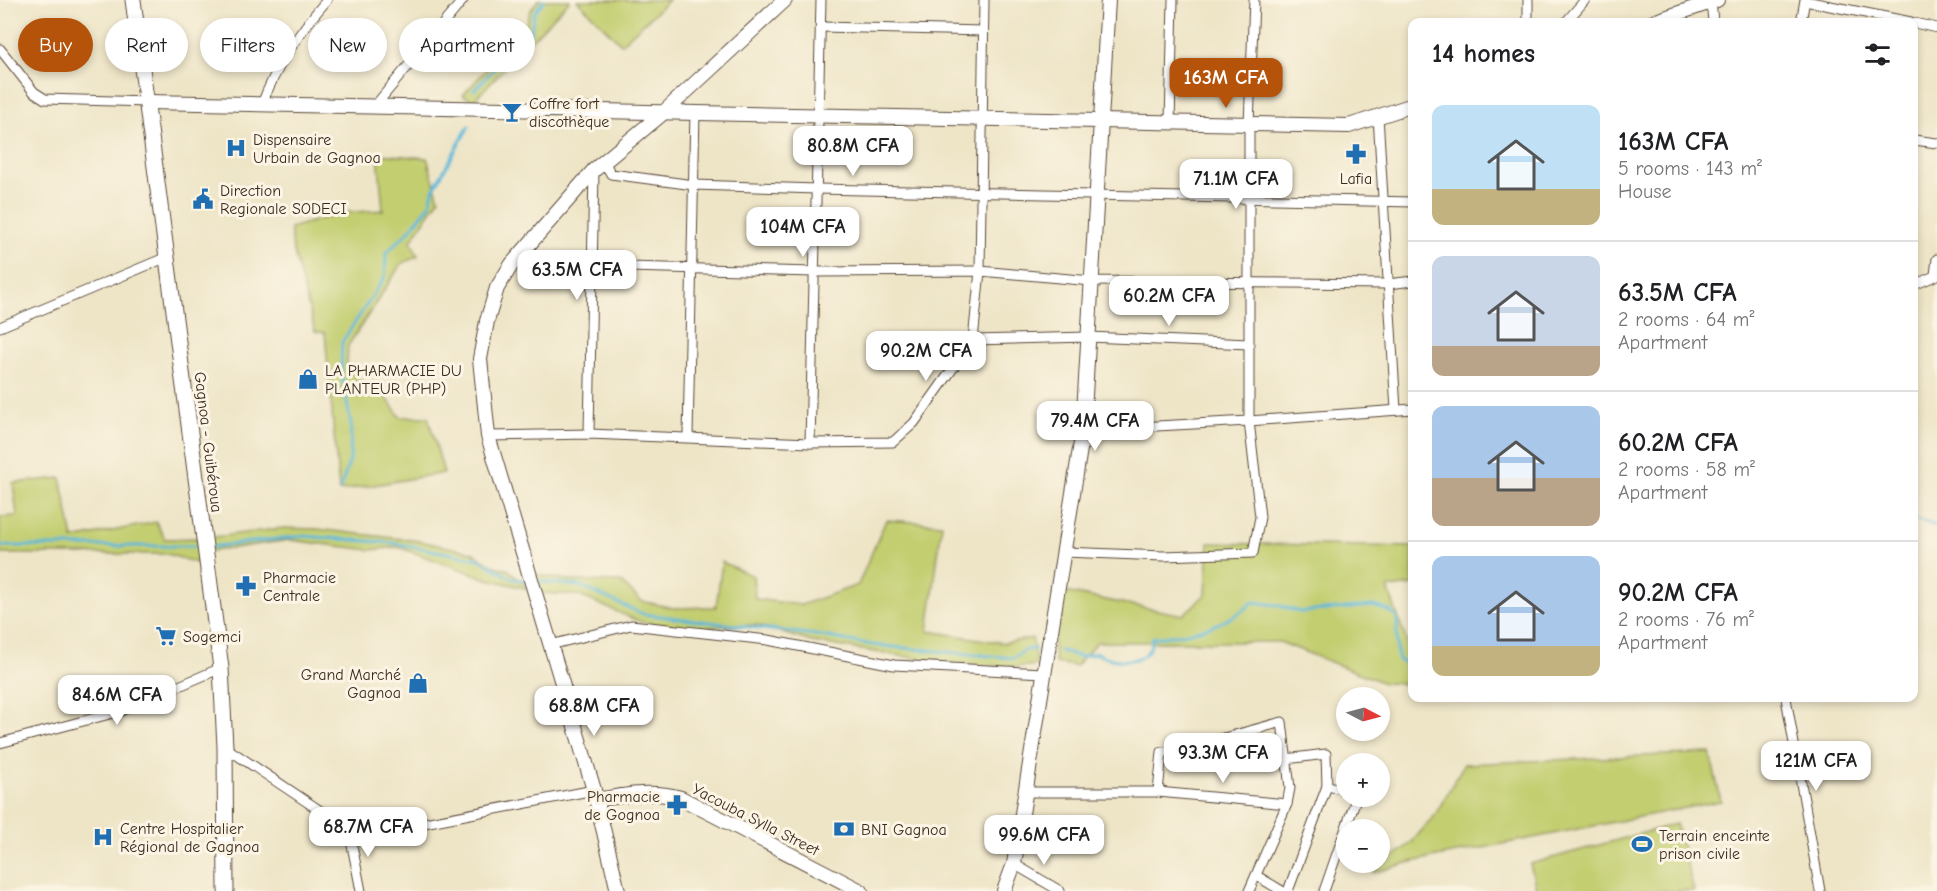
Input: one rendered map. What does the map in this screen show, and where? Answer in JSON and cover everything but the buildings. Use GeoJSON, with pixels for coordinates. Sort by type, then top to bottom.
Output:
{"type":"FeatureCollection","features":[{"type":"Feature","properties":{"kind":"main road","name":"Gagnoa - Guibéroua"},"geometry":{"type":"LineString","coordinates":[[133,0],[221,668],[225,747],[226,891]]}},
{"type":"Feature","properties":{"kind":"street"},"geometry":{"type":"LineString","coordinates":[[262,104],[272,77],[288,50],[327,0]]}},
{"type":"Feature","properties":{"kind":"street"},"geometry":{"type":"LineString","coordinates":[[374,107],[463,0]]}},
{"type":"Feature","properties":{"kind":"street"},"geometry":{"type":"LineString","coordinates":[[618,891],[595,795],[488,436],[480,359],[487,321],[497,288],[512,264],[598,165],[663,113],[785,0]]}},
{"type":"Feature","properties":{"kind":"street"},"geometry":{"type":"LineString","coordinates":[[810,443],[820,116],[821,0]]}},
{"type":"Feature","properties":{"kind":"street"},"geometry":{"type":"LineString","coordinates":[[488,436],[589,434],[688,436],[810,443],[893,442],[914,423],[973,340],[980,271],[984,0]]}},
{"type":"Feature","properties":{"kind":"street"},"geometry":{"type":"LineString","coordinates":[[1004,891],[1014,864],[1083,430],[1108,0]]}},
{"type":"Feature","properties":{"kind":"street"},"geometry":{"type":"LineString","coordinates":[[1170,123],[1173,0]]}},
{"type":"Feature","properties":{"kind":"street"},"geometry":{"type":"LineString","coordinates":[[1064,552],[1163,556],[1253,553],[1260,517],[1249,421],[1249,124],[1254,0]]}},
{"type":"Feature","properties":{"kind":"street"},"geometry":{"type":"LineString","coordinates":[[1528,0],[1528,18]]}},
{"type":"Feature","properties":{"kind":"street"},"geometry":{"type":"LineString","coordinates":[[1569,18],[1585,0]]}},
{"type":"Feature","properties":{"kind":"street"},"geometry":{"type":"LineString","coordinates":[[1664,18],[1714,0],[1713,18]]}},
{"type":"Feature","properties":{"kind":"street"},"geometry":{"type":"LineString","coordinates":[[1802,18],[1805,1],[1880,18]]}},
{"type":"Feature","properties":{"kind":"street"},"geometry":{"type":"LineString","coordinates":[[1918,24],[1937,28]]}},
{"type":"Feature","properties":{"kind":"street"},"geometry":{"type":"LineString","coordinates":[[822,27],[983,31]]}},
{"type":"Feature","properties":{"kind":"street"},"geometry":{"type":"LineString","coordinates":[[0,49],[34,92],[45,99],[1349,126],[1408,107]]}},
{"type":"Feature","properties":{"kind":"street"},"geometry":{"type":"LineString","coordinates":[[688,436],[694,269],[695,112]]}},
{"type":"Feature","properties":{"kind":"street"},"geometry":{"type":"LineString","coordinates":[[1378,116],[1396,410]]}},
{"type":"Feature","properties":{"kind":"street"},"geometry":{"type":"LineString","coordinates":[[1918,141],[1937,143]]}},
{"type":"Feature","properties":{"kind":"street"},"geometry":{"type":"LineString","coordinates":[[598,165],[610,174],[694,185],[1097,197],[1408,202]]}},
{"type":"Feature","properties":{"kind":"street"},"geometry":{"type":"LineString","coordinates":[[589,434],[591,266],[598,165]]}},
{"type":"Feature","properties":{"kind":"street"},"geometry":{"type":"LineString","coordinates":[[0,327],[167,257]]}},
{"type":"Feature","properties":{"kind":"street"},"geometry":{"type":"LineString","coordinates":[[1918,283],[1936,275],[1937,259]]}},
{"type":"Feature","properties":{"kind":"street"},"geometry":{"type":"LineString","coordinates":[[512,264],[815,272],[980,271],[1092,281],[1249,284],[1388,284],[1408,282]]}},
{"type":"Feature","properties":{"kind":"street"},"geometry":{"type":"LineString","coordinates":[[973,340],[1089,337],[1249,344]]}},
{"type":"Feature","properties":{"kind":"street"},"geometry":{"type":"LineString","coordinates":[[1083,430],[1408,409]]}},
{"type":"Feature","properties":{"kind":"street"},"geometry":{"type":"LineString","coordinates":[[550,645],[631,625],[768,640],[894,665],[1044,674]]}},
{"type":"Feature","properties":{"kind":"street"},"geometry":{"type":"LineString","coordinates":[[0,743],[121,711],[221,668]]}},
{"type":"Feature","properties":{"kind":"street"},"geometry":{"type":"LineString","coordinates":[[1787,702],[1820,891]]}},
{"type":"Feature","properties":{"kind":"street"},"geometry":{"type":"LineString","coordinates":[[1158,792],[1162,752],[1177,751],[1282,722],[1290,788],[1287,804],[1249,891]]}},
{"type":"Feature","properties":{"kind":"street"},"geometry":{"type":"LineString","coordinates":[[1224,738],[1230,766],[1287,757],[1326,754],[1327,786],[1288,891]]}},
{"type":"Feature","properties":{"kind":"street"},"geometry":{"type":"LineString","coordinates":[[225,747],[348,830],[378,832],[595,795]]}},
{"type":"Feature","properties":{"kind":"street"},"geometry":{"type":"LineString","coordinates":[[1327,786],[1336,788]]}},
{"type":"Feature","properties":{"kind":"street"},"geometry":{"type":"LineString","coordinates":[[1025,792],[1158,792],[1287,804]]}},
{"type":"Feature","properties":{"kind":"street","name":"Yacouba Sylla Street"},"geometry":{"type":"LineString","coordinates":[[595,795],[641,793],[681,798],[861,891]]}},
{"type":"Feature","properties":{"kind":"street"},"geometry":{"type":"LineString","coordinates":[[1324,891],[1353,807]]}},
{"type":"Feature","properties":{"kind":"street"},"geometry":{"type":"LineString","coordinates":[[348,830],[361,891]]}},
{"type":"Feature","properties":{"kind":"street"},"geometry":{"type":"LineString","coordinates":[[1014,864],[1060,891]]}},
{"type":"Feature","properties":{"kind":"street"},"geometry":{"type":"LineString","coordinates":[[1257,876],[1282,891]]}},
{"type":"Feature","properties":{"kind":"green space"},"geometry":{"type":"Polygon","coordinates":[[[538,0],[570,0],[535,36],[535,18],[528,18],[538,0]]]}},
{"type":"Feature","properties":{"kind":"green space"},"geometry":{"type":"Polygon","coordinates":[[[577,0],[669,0],[621,44],[577,0]]]}},
{"type":"Feature","properties":{"kind":"green space"},"geometry":{"type":"Polygon","coordinates":[[[484,72],[501,72],[473,101],[463,95],[484,72]]]}},
{"type":"Feature","properties":{"kind":"green space"},"geometry":{"type":"Polygon","coordinates":[[[378,154],[427,158],[439,199],[411,241],[418,256],[401,264],[348,346],[347,364],[357,379],[381,390],[400,417],[428,417],[444,473],[339,491],[325,333],[315,331],[293,249],[290,228],[342,213],[383,210],[378,154]]]}},
{"type":"Feature","properties":{"kind":"green space"},"geometry":{"type":"Polygon","coordinates":[[[61,478],[73,539],[156,522],[165,539],[198,538],[200,564],[167,554],[0,554],[0,517],[17,516],[13,483],[61,478]]]}},
{"type":"Feature","properties":{"kind":"green space"},"geometry":{"type":"Polygon","coordinates":[[[886,520],[942,524],[928,631],[1004,643],[1032,638],[1037,665],[1016,667],[952,664],[812,642],[757,625],[688,628],[641,622],[578,595],[541,593],[532,574],[574,581],[621,582],[641,601],[673,608],[716,607],[722,562],[753,576],[755,599],[801,605],[858,585],[886,520]]]}},
{"type":"Feature","properties":{"kind":"green space"},"geometry":{"type":"Polygon","coordinates":[[[283,528],[317,529],[419,541],[472,552],[492,565],[509,570],[529,589],[488,579],[398,547],[370,550],[290,540],[212,551],[206,538],[283,528]]]}},
{"type":"Feature","properties":{"kind":"green space"},"geometry":{"type":"Polygon","coordinates":[[[1209,543],[1408,547],[1408,586],[1388,588],[1408,646],[1408,684],[1384,683],[1280,642],[1097,642],[1076,666],[1055,663],[1053,639],[1059,591],[1183,615],[1206,594],[1209,543]]]}},
{"type":"Feature","properties":{"kind":"green space"},"geometry":{"type":"Polygon","coordinates":[[[1710,753],[1721,801],[1390,868],[1390,860],[1411,843],[1435,815],[1464,764],[1710,753]]]}},
{"type":"Feature","properties":{"kind":"green space","name":"Terrain enceinte prison civile"},"geometry":{"type":"Polygon","coordinates":[[[1676,824],[1694,891],[1537,891],[1530,864],[1676,824]]]}},
{"type":"Feature","properties":{"kind":"waterway"},"geometry":{"type":"LineString","coordinates":[[474,90],[531,31],[534,13],[544,0]]}},
{"type":"Feature","properties":{"kind":"waterway"},"geometry":{"type":"LineString","coordinates":[[340,489],[350,460],[351,424],[341,371],[342,342],[385,277],[386,253],[408,232],[430,205],[433,190],[469,126]]}},
{"type":"Feature","properties":{"kind":"waterway"},"geometry":{"type":"LineString","coordinates":[[1918,520],[1937,526]]}},
{"type":"Feature","properties":{"kind":"waterway"},"geometry":{"type":"LineString","coordinates":[[210,547],[303,536],[393,543],[479,559],[513,579],[526,580]]}},
{"type":"Feature","properties":{"kind":"waterway"},"geometry":{"type":"LineString","coordinates":[[0,546],[201,546]]}},
{"type":"Feature","properties":{"kind":"waterway"},"geometry":{"type":"LineString","coordinates":[[535,581],[580,586],[643,614],[816,635],[872,645],[1013,658],[1025,650],[1035,649]]}},
{"type":"Feature","properties":{"kind":"waterway"},"geometry":{"type":"LineString","coordinates":[[1059,650],[1080,657],[1097,653],[1113,659],[1131,660],[1146,654],[1152,638],[1206,628],[1232,617],[1253,602],[1277,605],[1300,612],[1373,606],[1390,611],[1397,618],[1397,653],[1399,660],[1408,663]]}},
{"type":"Feature","properties":{"kind":"place","name":"Coffre fort discothèque"},"geometry":{"type":"Point","coordinates":[512,112]}},
{"type":"Feature","properties":{"kind":"place","name":"Dispensaire Urbain de Gagnoa"},"geometry":{"type":"Point","coordinates":[236,148]}},
{"type":"Feature","properties":{"kind":"place","name":"Lafia"},"geometry":{"type":"Point","coordinates":[1356,154]}},
{"type":"Feature","properties":{"kind":"place","name":"Direction Regionale SODECI"},"geometry":{"type":"Point","coordinates":[203,199]}},
{"type":"Feature","properties":{"kind":"place","name":"LA PHARMACIE DU PLANTEUR (PHP)"},"geometry":{"type":"Point","coordinates":[308,379]}},
{"type":"Feature","properties":{"kind":"place","name":"Pharmacie Centrale"},"geometry":{"type":"Point","coordinates":[246,586]}},
{"type":"Feature","properties":{"kind":"place","name":"Sogemci"},"geometry":{"type":"Point","coordinates":[166,636]}},
{"type":"Feature","properties":{"kind":"place","name":"Grand Marché Gagnoa"},"geometry":{"type":"Point","coordinates":[418,683]}},
{"type":"Feature","properties":{"kind":"place","name":"Pharmacie de Gognoa"},"geometry":{"type":"Point","coordinates":[677,805]}},
{"type":"Feature","properties":{"kind":"place","name":"BNI Gagnoa"},"geometry":{"type":"Point","coordinates":[844,829]}},
{"type":"Feature","properties":{"kind":"place","name":"Centre Hospitalier Régional de Gagnoa"},"geometry":{"type":"Point","coordinates":[103,837]}},
{"type":"Feature","properties":{"kind":"place","name":"Terrain enceinte prison civile"},"geometry":{"type":"Point","coordinates":[1642,844]}}]}
